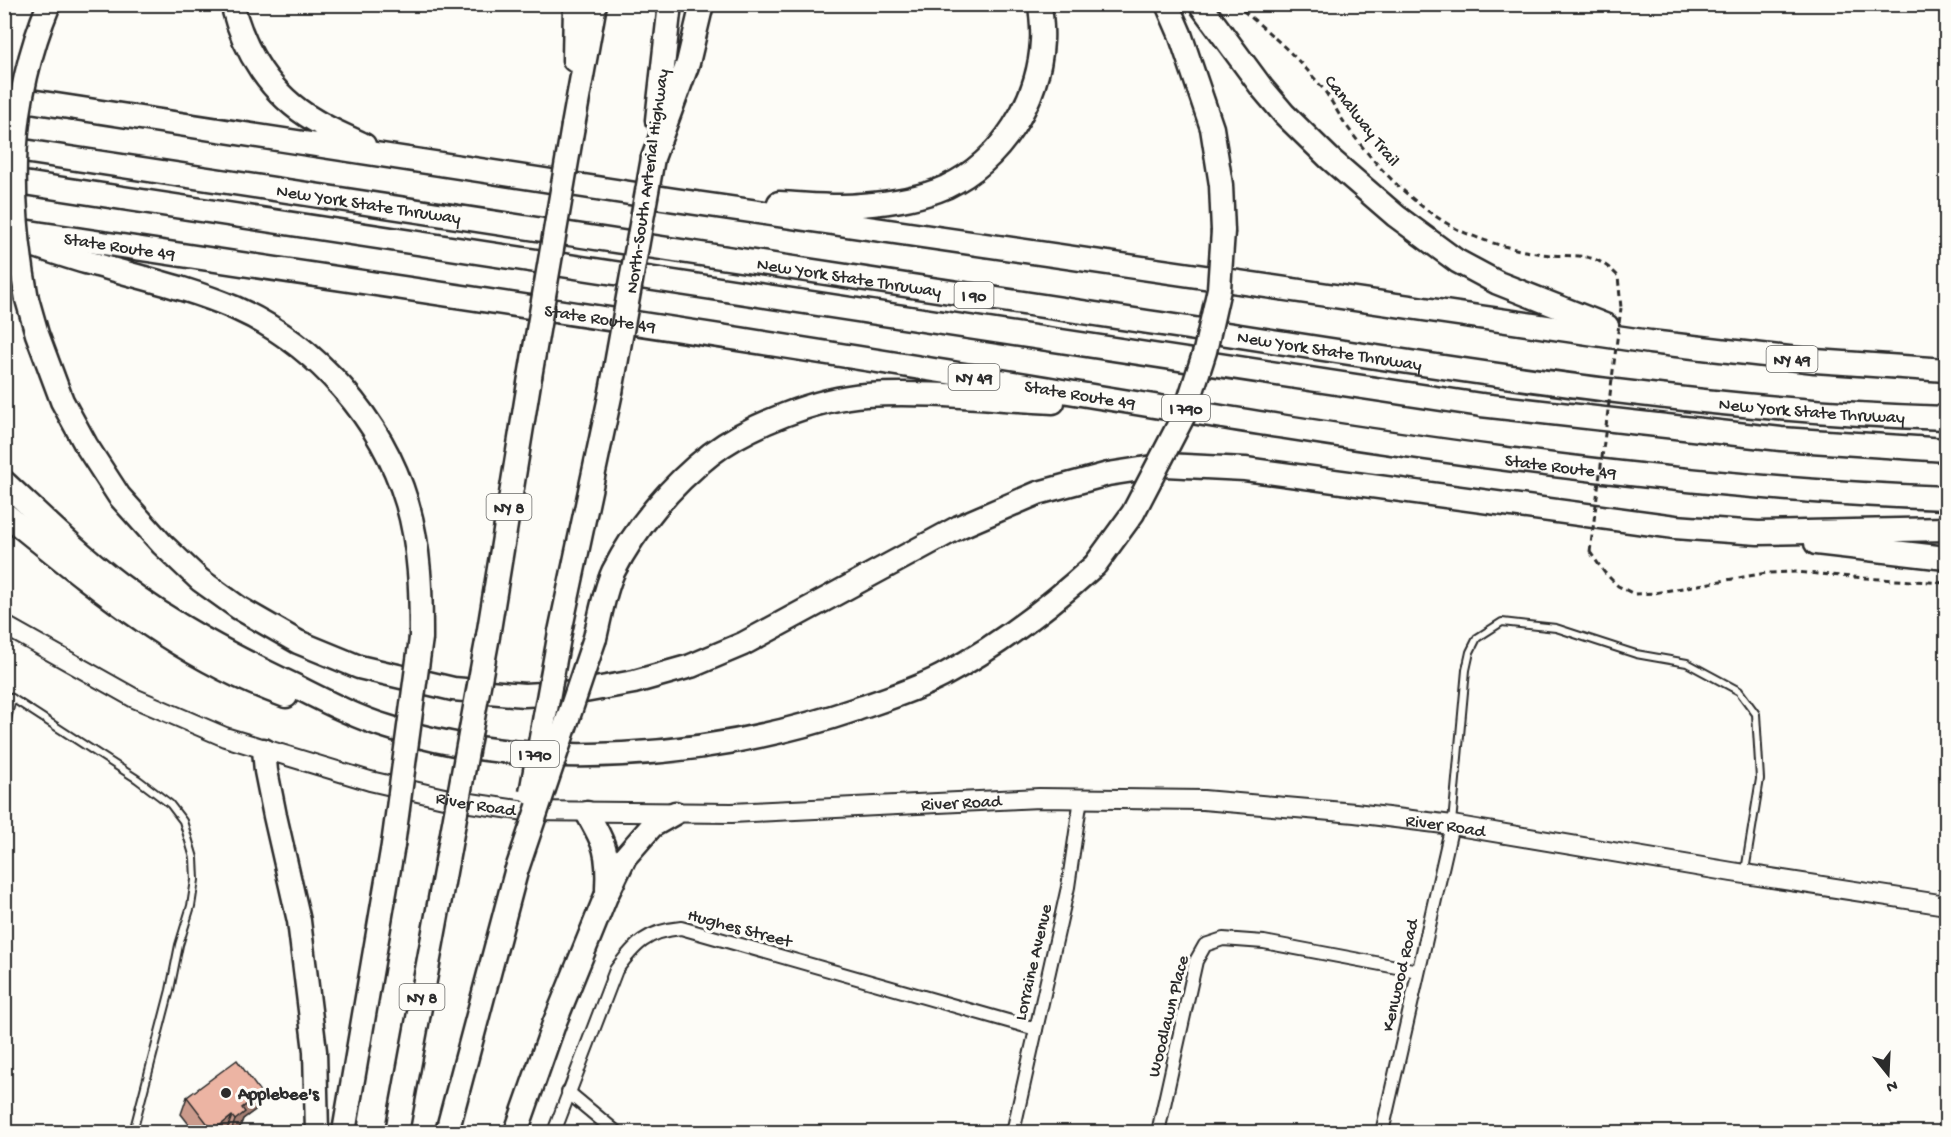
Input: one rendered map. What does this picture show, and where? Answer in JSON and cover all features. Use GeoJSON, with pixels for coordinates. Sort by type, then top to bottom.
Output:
{"type":"FeatureCollection","features":[{"type":"Feature","properties":{"kind":"highway"},"geometry":{"type":"LineString","coordinates":[[49,4],[24,85],[18,115],[14,161],[17,248],[27,299],[37,334],[62,401],[86,445],[119,496],[162,544],[200,580],[239,608],[298,642],[359,667],[453,689],[524,695],[579,692],[634,682],[691,666],[743,644],[959,526],[1038,493],[1108,474],[1166,465],[1245,469],[1675,527],[1758,533],[1947,529]]}},
{"type":"Feature","properties":{"kind":"highway"},"geometry":{"type":"LineString","coordinates":[[232,4],[237,25],[251,56],[276,91],[312,120],[384,156]]}},
{"type":"Feature","properties":{"kind":"highway"},"geometry":{"type":"LineString","coordinates":[[573,126],[574,4]]}},
{"type":"Feature","properties":{"kind":"highway","name":"NY 8"},"geometry":{"type":"LineString","coordinates":[[397,1132],[488,636],[530,377],[595,4]]}},
{"type":"Feature","properties":{"kind":"highway","name":"North-South Arterial Highway"},"geometry":{"type":"LineString","coordinates":[[516,872],[560,632],[611,392],[653,158],[670,4]]}},
{"type":"Feature","properties":{"kind":"highway"},"geometry":{"type":"LineString","coordinates":[[653,158],[688,63],[702,4]]}},
{"type":"Feature","properties":{"kind":"highway"},"geometry":{"type":"LineString","coordinates":[[675,200],[860,206],[906,199],[946,187],[975,168],[1001,144],[1019,119],[1035,79],[1041,51],[1040,4]]}},
{"type":"Feature","properties":{"kind":"highway","name":"I 790"},"geometry":{"type":"LineString","coordinates":[[4,482],[119,584],[193,634],[324,701],[386,727],[459,746],[519,754],[661,752],[731,742],[819,722],[904,693],[983,653],[1029,621],[1095,565],[1133,513],[1185,413],[1206,351],[1219,289],[1223,231],[1221,185],[1212,128],[1180,34],[1167,4]]}},
{"type":"Feature","properties":{"kind":"highway"},"geometry":{"type":"LineString","coordinates":[[1200,4],[1284,114],[1329,158],[1396,216],[1457,261],[1498,283],[1650,342]]}},
{"type":"Feature","properties":{"kind":"highway","name":"NY 49"},"geometry":{"type":"LineString","coordinates":[[4,97],[675,200],[1650,342],[1815,361],[1943,369]]}},
{"type":"Feature","properties":{"kind":"highway","name":"New York State Thruway"},"geometry":{"type":"LineString","coordinates":[[4,148],[1219,332],[1437,368],[1747,406],[1947,418]]}},
{"type":"Feature","properties":{"kind":"highway","name":"New York State Thruway"},"geometry":{"type":"LineString","coordinates":[[4,180],[1481,405],[1781,439],[1947,450]]}},
{"type":"Feature","properties":{"kind":"highway","name":"State Route 49"},"geometry":{"type":"LineString","coordinates":[[4,228],[870,360],[1432,450],[1737,485],[1947,498]]}},
{"type":"Feature","properties":{"kind":"highway"},"geometry":{"type":"LineString","coordinates":[[4,236],[93,264],[183,288],[261,321],[300,348],[331,376],[360,410],[384,446],[407,503],[418,554],[421,638],[393,845],[344,1132]]}},
{"type":"Feature","properties":{"kind":"highway"},"geometry":{"type":"LineString","coordinates":[[447,1132],[516,872],[595,638],[612,575],[633,537],[661,500],[711,454],[764,424],[797,410],[832,400],[866,395],[922,395],[1147,405]]}},
{"type":"Feature","properties":{"kind":"highway"},"geometry":{"type":"LineString","coordinates":[[4,513],[137,619],[191,653],[253,684],[386,727]]}},
{"type":"Feature","properties":{"kind":"highway"},"geometry":{"type":"LineString","coordinates":[[1758,533],[1797,541],[1947,558]]}},
{"type":"Feature","properties":{"kind":"highway"},"geometry":{"type":"LineString","coordinates":[[264,750],[275,816],[299,921],[315,1051],[317,1132]]}},
{"type":"Feature","properties":{"kind":"highway"},"geometry":{"type":"LineString","coordinates":[[587,813],[603,840],[608,866],[606,896]]}},
{"type":"Feature","properties":{"kind":"highway"},"geometry":{"type":"LineString","coordinates":[[516,1132],[554,1024],[606,896],[625,857],[652,826],[675,813]]}},
{"type":"Feature","properties":{"kind":"main road","name":"River Road"},"geometry":{"type":"LineString","coordinates":[[4,625],[135,698],[264,750],[370,781],[457,801],[525,811],[732,813],[1039,798],[1203,800],[1355,813],[1452,825],[1947,905]]}},
{"type":"Feature","properties":{"kind":"street","name":"Lorraine Avenue"},"geometry":{"type":"LineString","coordinates":[[1013,1132],[1068,887],[1081,798]]}},
{"type":"Feature","properties":{"kind":"street","name":"Kenwood Road"},"geometry":{"type":"LineString","coordinates":[[1382,1132],[1452,825]]}},
{"type":"Feature","properties":{"kind":"street","name":"Hughes Street"},"geometry":{"type":"LineString","coordinates":[[554,1132],[616,970],[630,950],[646,937],[665,930],[681,928],[1036,1029]]}},
{"type":"Feature","properties":{"kind":"street","name":"Woodlawn Place"},"geometry":{"type":"LineString","coordinates":[[1158,1132],[1196,961],[1205,945],[1223,939],[1264,942],[1418,971]]}},
{"type":"Feature","properties":{"kind":"street"},"geometry":{"type":"LineString","coordinates":[[568,1092],[616,1132]]}},
{"type":"Feature","properties":{"kind":"lane"},"geometry":{"type":"LineString","coordinates":[[1452,825],[1466,670],[1470,652],[1477,638],[1502,622],[1556,628],[1635,654],[1687,663],[1739,691],[1756,714],[1760,779],[1745,874]]}},
{"type":"Feature","properties":{"kind":"lane"},"geometry":{"type":"LineString","coordinates":[[4,695],[137,779],[170,804],[183,821],[194,858],[195,880],[191,906],[179,945],[170,990],[133,1132]]}},
{"type":"Feature","properties":{"kind":"lane"},"geometry":{"type":"LineString","coordinates":[[4,733],[12,698]]}},
{"type":"Feature","properties":{"kind":"path","name":"Canalway Trail"},"geometry":{"type":"LineString","coordinates":[[1235,4],[1296,58],[1324,91],[1347,126],[1380,168],[1432,214],[1460,230],[1490,242],[1544,254],[1576,255],[1596,259],[1618,276],[1621,308],[1590,552],[1604,572],[1618,586],[1634,594],[1654,593],[1766,573],[1796,572],[1947,582]]}},
{"type":"Feature","properties":{"kind":"building"},"geometry":{"type":"Polygon","coordinates":[[[237,1060],[261,1093],[242,1108],[245,1112],[235,1120],[232,1116],[213,1131],[187,1097],[237,1060]]]}},
{"type":"Feature","properties":{"kind":"place","name":"Applebee's"},"geometry":{"type":"Point","coordinates":[226,1093]}}]}
